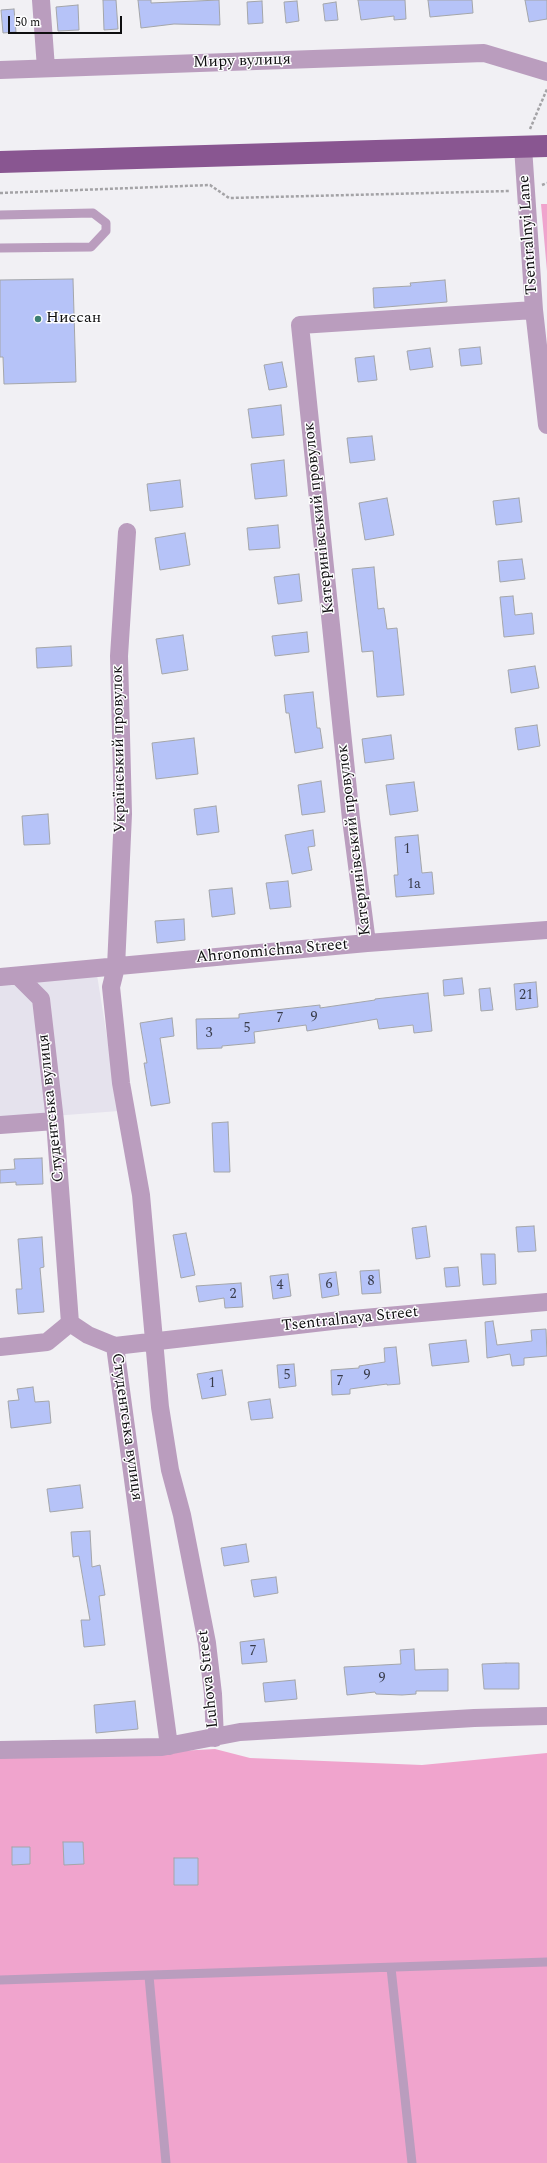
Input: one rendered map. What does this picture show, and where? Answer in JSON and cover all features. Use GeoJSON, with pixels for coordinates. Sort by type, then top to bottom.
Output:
{"type":"FeatureCollection","features":[{"type":"Feature","properties":{"kind":"main road"},"geometry":{"type":"LineString","coordinates":[[0,162],[524,156],[547,146]]}},
{"type":"Feature","properties":{"kind":"street"},"geometry":{"type":"LineString","coordinates":[[41,0],[46,68]]}},
{"type":"Feature","properties":{"kind":"street","name":"Миру вулиця"},"geometry":{"type":"LineString","coordinates":[[0,70],[484,53],[547,72]]}},
{"type":"Feature","properties":{"kind":"street","name":"Tsentralnyi Lane"},"geometry":{"type":"LineString","coordinates":[[524,156],[534,310],[547,425]]}},
{"type":"Feature","properties":{"kind":"street","name":"Катеринівський провулок"},"geometry":{"type":"LineString","coordinates":[[367,943],[351,819],[300,325],[534,310]]}},
{"type":"Feature","properties":{"kind":"street","name":"Український провулок"},"geometry":{"type":"LineString","coordinates":[[126,532],[119,656],[124,814],[116,967],[111,987],[121,1083],[141,1195],[148,1262],[153,1341]]}},
{"type":"Feature","properties":{"kind":"street","name":"Ahronomichna Street"},"geometry":{"type":"LineString","coordinates":[[0,978],[367,943],[547,930]]}},
{"type":"Feature","properties":{"kind":"street","name":"Студентська вулиця"},"geometry":{"type":"LineString","coordinates":[[18,976],[41,999],[55,1121],[70,1323],[88,1335],[115,1346],[169,1746]]}},
{"type":"Feature","properties":{"kind":"street"},"geometry":{"type":"LineString","coordinates":[[0,1125],[55,1121]]}},
{"type":"Feature","properties":{"kind":"street","name":"Tsentralnaya Street"},"geometry":{"type":"LineString","coordinates":[[115,1346],[341,1320],[547,1302]]}},
{"type":"Feature","properties":{"kind":"street"},"geometry":{"type":"LineString","coordinates":[[0,1347],[47,1342],[70,1323]]}},
{"type":"Feature","properties":{"kind":"street","name":"Luhova Street"},"geometry":{"type":"LineString","coordinates":[[153,1341],[160,1407],[170,1470],[182,1515],[207,1643],[214,1694],[216,1738],[240,1732],[474,1718],[547,1716]]}},
{"type":"Feature","properties":{"kind":"street"},"geometry":{"type":"LineString","coordinates":[[0,1750],[169,1746],[216,1738]]}},
{"type":"Feature","properties":{"kind":"lane"},"geometry":{"type":"LineString","coordinates":[[0,215],[93,213],[106,223],[106,231],[91,247],[0,248]]}},
{"type":"Feature","properties":{"kind":"lane"},"geometry":{"type":"LineString","coordinates":[[0,1980],[547,1962]]}},
{"type":"Feature","properties":{"kind":"lane"},"geometry":{"type":"LineString","coordinates":[[391,1968],[412,2163]]}},
{"type":"Feature","properties":{"kind":"lane"},"geometry":{"type":"LineString","coordinates":[[149,1976],[166,2163]]}},
{"type":"Feature","properties":{"kind":"path"},"geometry":{"type":"LineString","coordinates":[[524,156],[547,89]]}},
{"type":"Feature","properties":{"kind":"path"},"geometry":{"type":"LineString","coordinates":[[535,186],[547,183]]}},
{"type":"Feature","properties":{"kind":"path"},"geometry":{"type":"LineString","coordinates":[[0,193],[210,185],[229,198],[516,190]]}},
{"type":"Feature","properties":{"kind":"shaded area"},"geometry":{"type":"Polygon","coordinates":[[[541,204],[547,204],[547,271],[541,204]]]}},
{"type":"Feature","properties":{"kind":"shaded area"},"geometry":{"type":"Polygon","coordinates":[[[97,975],[119,1111],[0,1120],[0,984],[97,975]]]}},
{"type":"Feature","properties":{"kind":"shaded area"},"geometry":{"type":"Polygon","coordinates":[[[215,1749],[250,1758],[422,1765],[547,1753],[547,2163],[0,2163],[0,1751],[108,1755],[215,1749]]]}},
{"type":"Feature","properties":{"kind":"building"},"geometry":{"type":"Polygon","coordinates":[[[103,0],[116,0],[118,29],[104,30],[103,0]]]}},
{"type":"Feature","properties":{"kind":"building"},"geometry":{"type":"Polygon","coordinates":[[[138,0],[151,0],[151,3],[219,0],[220,25],[174,24],[141,28],[138,0]]]}},
{"type":"Feature","properties":{"kind":"building"},"geometry":{"type":"Polygon","coordinates":[[[358,0],[405,0],[406,19],[394,20],[394,16],[361,20],[358,0]]]}},
{"type":"Feature","properties":{"kind":"building"},"geometry":{"type":"Polygon","coordinates":[[[428,0],[472,0],[473,13],[430,17],[428,0]]]}},
{"type":"Feature","properties":{"kind":"building"},"geometry":{"type":"Polygon","coordinates":[[[525,0],[547,0],[547,19],[529,22],[525,0]]]}},
{"type":"Feature","properties":{"kind":"building"},"geometry":{"type":"Polygon","coordinates":[[[262,1],[263,23],[248,24],[247,2],[262,1]]]}},
{"type":"Feature","properties":{"kind":"building"},"geometry":{"type":"Polygon","coordinates":[[[297,1],[299,21],[286,23],[284,2],[297,1]]]}},
{"type":"Feature","properties":{"kind":"building"},"geometry":{"type":"Polygon","coordinates":[[[336,2],[338,20],[325,21],[323,4],[336,2]]]}},
{"type":"Feature","properties":{"kind":"building"},"geometry":{"type":"Polygon","coordinates":[[[78,5],[79,30],[58,31],[56,7],[78,5]]]}},
{"type":"Feature","properties":{"kind":"building"},"geometry":{"type":"Polygon","coordinates":[[[14,9],[16,32],[3,33],[1,10],[14,9]]]}},
{"type":"Feature","properties":{"kind":"building","name":"Ниссан"},"geometry":{"type":"Polygon","coordinates":[[[73,279],[76,382],[4,384],[3,357],[0,357],[0,280],[73,279]]]}},
{"type":"Feature","properties":{"kind":"building"},"geometry":{"type":"Polygon","coordinates":[[[445,280],[447,302],[374,308],[373,288],[411,286],[410,283],[445,280]]]}},
{"type":"Feature","properties":{"kind":"building"},"geometry":{"type":"Polygon","coordinates":[[[480,347],[482,364],[461,366],[459,349],[480,347]]]}},
{"type":"Feature","properties":{"kind":"building"},"geometry":{"type":"Polygon","coordinates":[[[430,348],[433,367],[410,370],[407,351],[430,348]]]}},
{"type":"Feature","properties":{"kind":"building"},"geometry":{"type":"Polygon","coordinates":[[[374,356],[377,380],[358,382],[355,358],[374,356]]]}},
{"type":"Feature","properties":{"kind":"building"},"geometry":{"type":"Polygon","coordinates":[[[282,362],[287,387],[269,390],[264,365],[282,362]]]}},
{"type":"Feature","properties":{"kind":"building"},"geometry":{"type":"Polygon","coordinates":[[[281,405],[284,435],[252,438],[248,409],[281,405]]]}},
{"type":"Feature","properties":{"kind":"building"},"geometry":{"type":"Polygon","coordinates":[[[372,436],[375,460],[350,463],[347,438],[372,436]]]}},
{"type":"Feature","properties":{"kind":"building"},"geometry":{"type":"Polygon","coordinates":[[[284,460],[287,496],[255,499],[251,464],[284,460]]]}},
{"type":"Feature","properties":{"kind":"building"},"geometry":{"type":"Polygon","coordinates":[[[180,480],[183,507],[150,511],[147,484],[180,480]]]}},
{"type":"Feature","properties":{"kind":"building"},"geometry":{"type":"Polygon","coordinates":[[[387,498],[394,535],[365,540],[359,503],[387,498]]]}},
{"type":"Feature","properties":{"kind":"building"},"geometry":{"type":"Polygon","coordinates":[[[519,498],[522,522],[496,525],[493,501],[519,498]]]}},
{"type":"Feature","properties":{"kind":"building"},"geometry":{"type":"Polygon","coordinates":[[[278,525],[280,548],[249,550],[247,528],[278,525]]]}},
{"type":"Feature","properties":{"kind":"building"},"geometry":{"type":"Polygon","coordinates":[[[185,533],[190,565],[160,570],[155,538],[185,533]]]}},
{"type":"Feature","properties":{"kind":"building"},"geometry":{"type":"Polygon","coordinates":[[[522,559],[525,579],[500,582],[498,561],[522,559]]]}},
{"type":"Feature","properties":{"kind":"building"},"geometry":{"type":"Polygon","coordinates":[[[374,567],[378,609],[384,608],[387,629],[397,628],[404,695],[377,697],[373,651],[362,652],[352,569],[374,567]]]}},
{"type":"Feature","properties":{"kind":"building"},"geometry":{"type":"Polygon","coordinates":[[[299,574],[302,601],[278,604],[274,577],[299,574]]]}},
{"type":"Feature","properties":{"kind":"building"},"geometry":{"type":"Polygon","coordinates":[[[513,596],[515,615],[532,613],[534,634],[504,637],[500,597],[513,596]]]}},
{"type":"Feature","properties":{"kind":"building"},"geometry":{"type":"Polygon","coordinates":[[[307,632],[309,652],[275,656],[272,636],[307,632]]]}},
{"type":"Feature","properties":{"kind":"building"},"geometry":{"type":"Polygon","coordinates":[[[183,635],[188,670],[162,674],[156,639],[183,635]]]}},
{"type":"Feature","properties":{"kind":"building"},"geometry":{"type":"Polygon","coordinates":[[[71,646],[72,666],[37,668],[36,648],[71,646]]]}},
{"type":"Feature","properties":{"kind":"building"},"geometry":{"type":"Polygon","coordinates":[[[535,666],[539,688],[511,693],[508,670],[535,666]]]}},
{"type":"Feature","properties":{"kind":"building"},"geometry":{"type":"Polygon","coordinates":[[[313,692],[317,728],[320,728],[323,748],[295,753],[289,713],[286,713],[284,695],[313,692]]]}},
{"type":"Feature","properties":{"kind":"building"},"geometry":{"type":"Polygon","coordinates":[[[537,725],[540,746],[518,750],[515,728],[537,725]]]}},
{"type":"Feature","properties":{"kind":"building"},"geometry":{"type":"Polygon","coordinates":[[[391,735],[394,759],[365,763],[362,739],[391,735]]]}},
{"type":"Feature","properties":{"kind":"building"},"geometry":{"type":"Polygon","coordinates":[[[194,738],[198,774],[156,779],[152,743],[194,738]]]}},
{"type":"Feature","properties":{"kind":"building"},"geometry":{"type":"Polygon","coordinates":[[[321,781],[325,812],[302,815],[298,785],[321,781]]]}},
{"type":"Feature","properties":{"kind":"building"},"geometry":{"type":"Polygon","coordinates":[[[414,782],[418,811],[390,815],[386,785],[414,782]]]}},
{"type":"Feature","properties":{"kind":"building"},"geometry":{"type":"Polygon","coordinates":[[[216,806],[219,832],[197,835],[194,809],[216,806]]]}},
{"type":"Feature","properties":{"kind":"building"},"geometry":{"type":"Polygon","coordinates":[[[48,814],[50,844],[24,845],[22,816],[48,814]]]}},
{"type":"Feature","properties":{"kind":"building"},"geometry":{"type":"Polygon","coordinates":[[[313,830],[315,846],[308,847],[312,870],[292,874],[285,835],[313,830]]]}},
{"type":"Feature","properties":{"kind":"building"},"geometry":{"type":"Polygon","coordinates":[[[418,835],[422,873],[432,872],[434,894],[396,897],[394,875],[398,875],[395,837],[418,835]]]}},
{"type":"Feature","properties":{"kind":"building"},"geometry":{"type":"Polygon","coordinates":[[[288,881],[291,907],[270,909],[266,883],[288,881]]]}},
{"type":"Feature","properties":{"kind":"building"},"geometry":{"type":"Polygon","coordinates":[[[232,888],[235,914],[212,917],[209,890],[232,888]]]}},
{"type":"Feature","properties":{"kind":"building"},"geometry":{"type":"Polygon","coordinates":[[[184,919],[185,940],[157,943],[155,921],[184,919]]]}},
{"type":"Feature","properties":{"kind":"building"},"geometry":{"type":"Polygon","coordinates":[[[462,978],[464,994],[444,996],[443,980],[462,978]]]}},
{"type":"Feature","properties":{"kind":"building"},"geometry":{"type":"Polygon","coordinates":[[[536,982],[538,1007],[516,1010],[514,984],[536,982]]]}},
{"type":"Feature","properties":{"kind":"building"},"geometry":{"type":"Polygon","coordinates":[[[490,988],[493,1010],[481,1011],[479,989],[490,988]]]}},
{"type":"Feature","properties":{"kind":"building"},"geometry":{"type":"Polygon","coordinates":[[[428,993],[432,1031],[414,1033],[413,1025],[379,1029],[377,1019],[307,1031],[306,1025],[254,1032],[255,1043],[222,1046],[222,1048],[197,1049],[196,1019],[239,1018],[239,1014],[320,1005],[320,1008],[375,999],[428,993]]]}},
{"type":"Feature","properties":{"kind":"building"},"geometry":{"type":"Polygon","coordinates":[[[172,1018],[174,1036],[160,1038],[170,1103],[151,1106],[144,1063],[147,1063],[140,1023],[172,1018]]]}},
{"type":"Feature","properties":{"kind":"building"},"geometry":{"type":"Polygon","coordinates":[[[228,1122],[230,1172],[214,1172],[212,1123],[228,1122]]]}},
{"type":"Feature","properties":{"kind":"building"},"geometry":{"type":"Polygon","coordinates":[[[42,1158],[43,1184],[16,1185],[16,1182],[0,1183],[0,1170],[15,1169],[14,1159],[42,1158]]]}},
{"type":"Feature","properties":{"kind":"building"},"geometry":{"type":"Polygon","coordinates":[[[426,1226],[430,1257],[416,1259],[412,1228],[426,1226]]]}},
{"type":"Feature","properties":{"kind":"building"},"geometry":{"type":"Polygon","coordinates":[[[534,1226],[536,1251],[518,1252],[516,1227],[534,1226]]]}},
{"type":"Feature","properties":{"kind":"building"},"geometry":{"type":"Polygon","coordinates":[[[186,1233],[195,1275],[181,1278],[173,1235],[186,1233]]]}},
{"type":"Feature","properties":{"kind":"building"},"geometry":{"type":"Polygon","coordinates":[[[42,1237],[44,1267],[40,1268],[44,1312],[18,1314],[16,1289],[22,1289],[18,1239],[42,1237]]]}},
{"type":"Feature","properties":{"kind":"building"},"geometry":{"type":"Polygon","coordinates":[[[481,1254],[495,1254],[496,1284],[483,1285],[481,1254]]]}},
{"type":"Feature","properties":{"kind":"building"},"geometry":{"type":"Polygon","coordinates":[[[458,1267],[460,1286],[446,1287],[444,1268],[458,1267]]]}},
{"type":"Feature","properties":{"kind":"building"},"geometry":{"type":"Polygon","coordinates":[[[379,1270],[381,1293],[362,1294],[360,1271],[379,1270]]]}},
{"type":"Feature","properties":{"kind":"building"},"geometry":{"type":"Polygon","coordinates":[[[336,1272],[339,1295],[322,1298],[319,1274],[336,1272]]]}},
{"type":"Feature","properties":{"kind":"building"},"geometry":{"type":"Polygon","coordinates":[[[288,1274],[291,1296],[273,1299],[270,1276],[288,1274]]]}},
{"type":"Feature","properties":{"kind":"building"},"geometry":{"type":"Polygon","coordinates":[[[241,1283],[243,1307],[225,1308],[224,1298],[199,1302],[196,1286],[241,1283]]]}},
{"type":"Feature","properties":{"kind":"building"},"geometry":{"type":"Polygon","coordinates":[[[493,1321],[497,1345],[532,1341],[531,1330],[546,1329],[547,1356],[524,1358],[524,1365],[512,1366],[510,1354],[487,1358],[485,1322],[493,1321]]]}},
{"type":"Feature","properties":{"kind":"building"},"geometry":{"type":"Polygon","coordinates":[[[466,1340],[469,1362],[432,1366],[429,1344],[466,1340]]]}},
{"type":"Feature","properties":{"kind":"building"},"geometry":{"type":"Polygon","coordinates":[[[396,1347],[400,1384],[387,1384],[350,1389],[350,1394],[332,1395],[331,1370],[359,1368],[359,1366],[385,1362],[384,1348],[396,1347]]]}},
{"type":"Feature","properties":{"kind":"building"},"geometry":{"type":"Polygon","coordinates":[[[294,1364],[296,1386],[279,1388],[277,1365],[294,1364]]]}},
{"type":"Feature","properties":{"kind":"building"},"geometry":{"type":"Polygon","coordinates":[[[222,1370],[226,1395],[202,1399],[197,1374],[222,1370]]]}},
{"type":"Feature","properties":{"kind":"building"},"geometry":{"type":"Polygon","coordinates":[[[33,1387],[35,1402],[49,1401],[51,1423],[11,1428],[8,1401],[19,1400],[17,1389],[33,1387]]]}},
{"type":"Feature","properties":{"kind":"building"},"geometry":{"type":"Polygon","coordinates":[[[270,1399],[273,1418],[251,1420],[248,1402],[270,1399]]]}},
{"type":"Feature","properties":{"kind":"building"},"geometry":{"type":"Polygon","coordinates":[[[80,1485],[83,1508],[50,1512],[47,1489],[80,1485]]]}},
{"type":"Feature","properties":{"kind":"building"},"geometry":{"type":"Polygon","coordinates":[[[90,1531],[92,1567],[100,1565],[105,1595],[99,1596],[105,1645],[84,1647],[81,1620],[90,1620],[79,1556],[73,1557],[71,1532],[90,1531]]]}},
{"type":"Feature","properties":{"kind":"building"},"geometry":{"type":"Polygon","coordinates":[[[246,1544],[249,1562],[224,1566],[221,1548],[246,1544]]]}},
{"type":"Feature","properties":{"kind":"building"},"geometry":{"type":"Polygon","coordinates":[[[276,1577],[278,1593],[254,1597],[251,1580],[276,1577]]]}},
{"type":"Feature","properties":{"kind":"building"},"geometry":{"type":"Polygon","coordinates":[[[264,1639],[267,1662],[242,1664],[240,1642],[264,1639]]]}},
{"type":"Feature","properties":{"kind":"building"},"geometry":{"type":"Polygon","coordinates":[[[414,1649],[415,1670],[448,1669],[448,1691],[416,1691],[416,1694],[402,1695],[376,1694],[375,1692],[347,1695],[344,1667],[401,1664],[400,1650],[414,1649]]]}},
{"type":"Feature","properties":{"kind":"building"},"geometry":{"type":"Polygon","coordinates":[[[519,1663],[519,1689],[484,1689],[482,1664],[519,1663]]]}},
{"type":"Feature","properties":{"kind":"building"},"geometry":{"type":"Polygon","coordinates":[[[295,1680],[297,1699],[265,1702],[263,1683],[295,1680]]]}},
{"type":"Feature","properties":{"kind":"building"},"geometry":{"type":"Polygon","coordinates":[[[135,1701],[138,1729],[96,1733],[94,1705],[135,1701]]]}},
{"type":"Feature","properties":{"kind":"building"},"geometry":{"type":"Polygon","coordinates":[[[63,1842],[83,1842],[84,1864],[64,1865],[63,1842]]]}},
{"type":"Feature","properties":{"kind":"building"},"geometry":{"type":"Polygon","coordinates":[[[12,1847],[30,1847],[30,1864],[12,1865],[12,1847]]]}},
{"type":"Feature","properties":{"kind":"building"},"geometry":{"type":"Polygon","coordinates":[[[174,1858],[198,1858],[198,1885],[174,1885],[174,1858]]]}},
{"type":"Feature","properties":{"kind":"place","name":"Ниссан"},"geometry":{"type":"Point","coordinates":[38,319]}}]}
